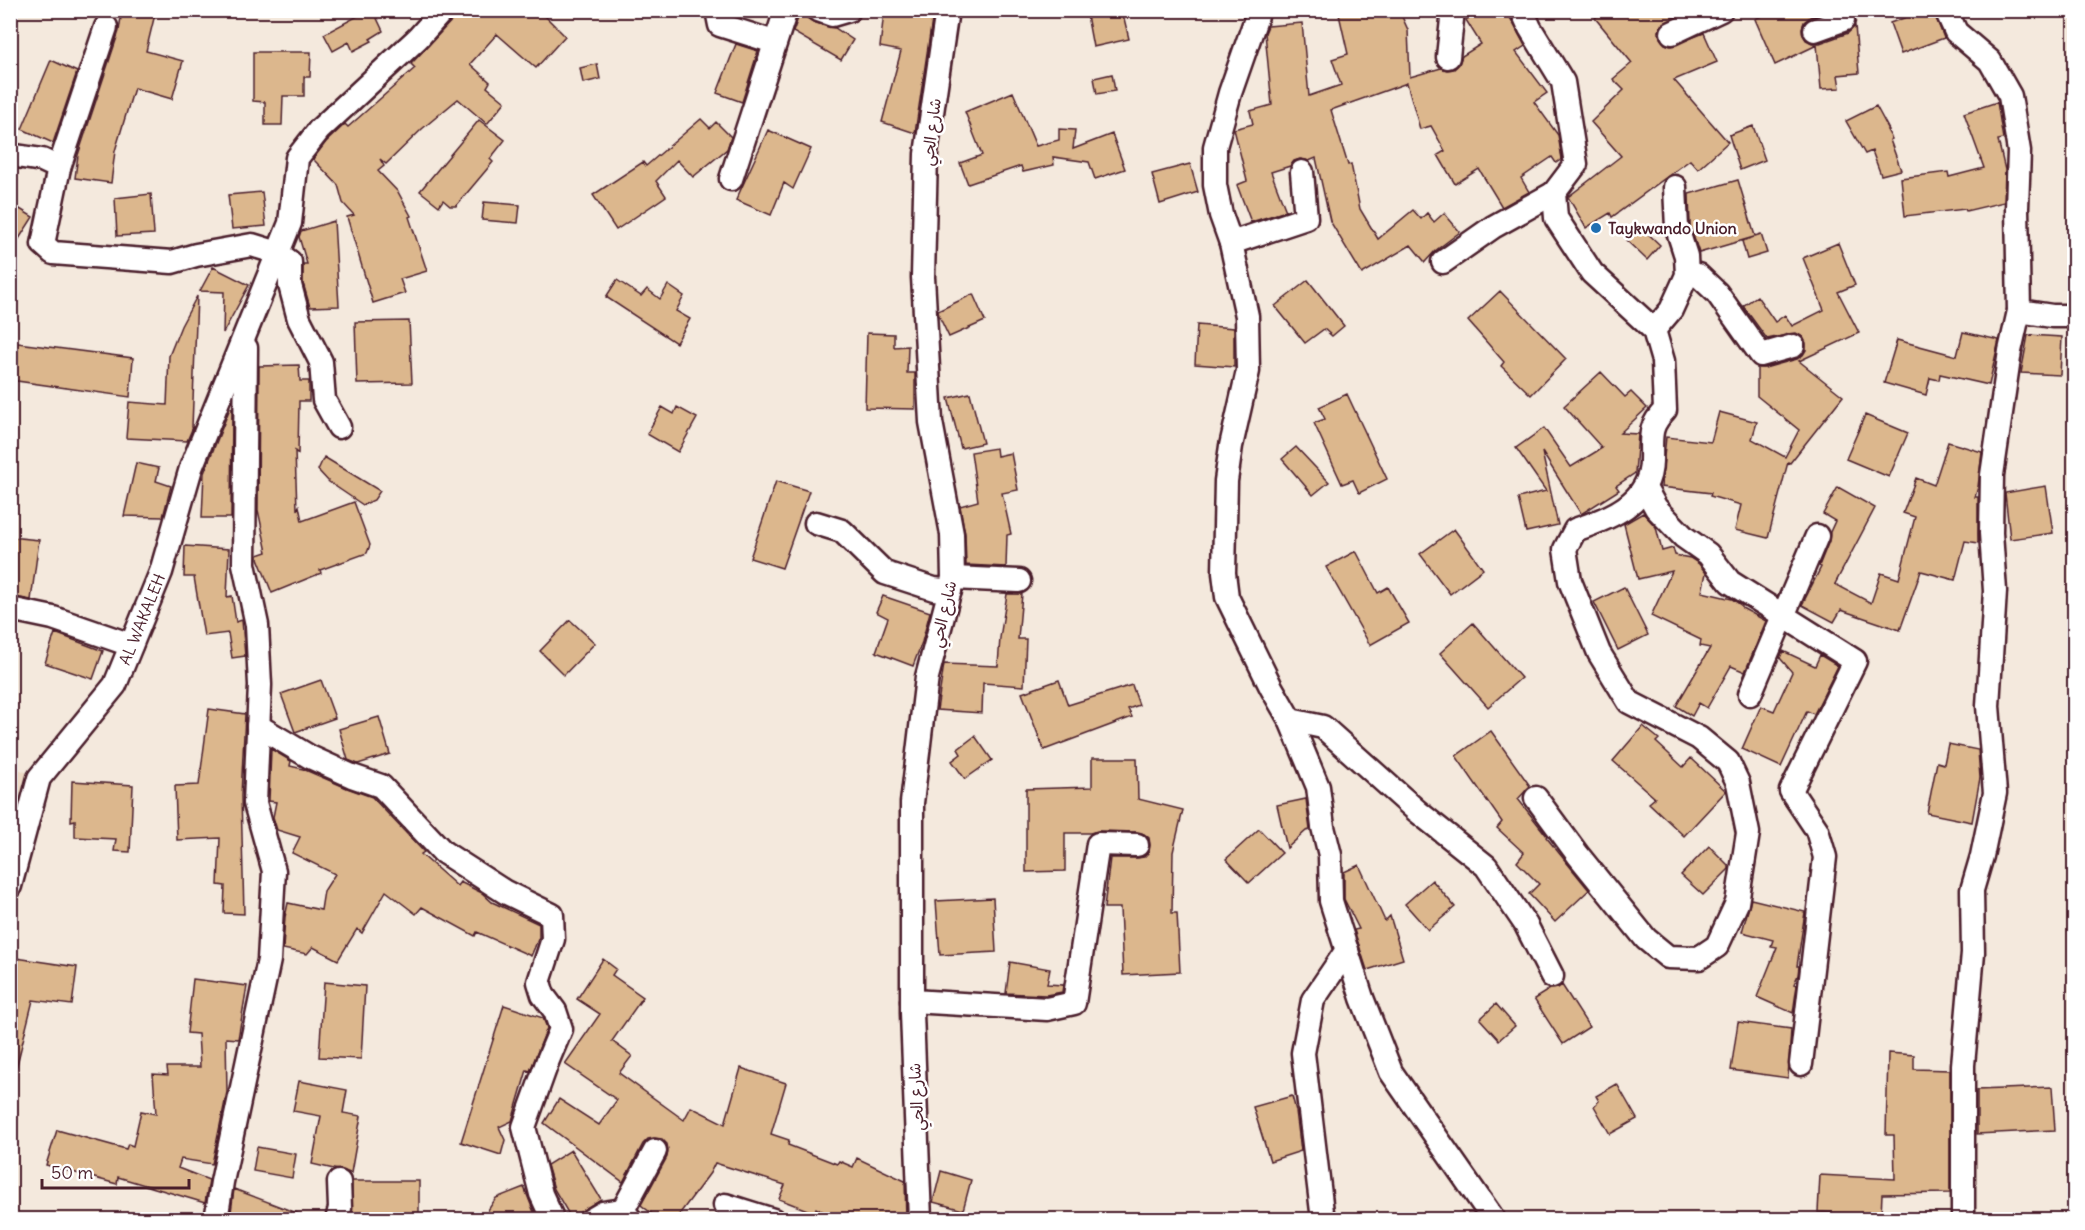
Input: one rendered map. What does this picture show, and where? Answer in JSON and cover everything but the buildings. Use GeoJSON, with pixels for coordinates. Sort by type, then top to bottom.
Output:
{"type":"FeatureCollection","features":[{"type":"Feature","properties":{"kind":"street","name":"AL WAKALEH"},"geometry":{"type":"LineString","coordinates":[[10,886],[39,778],[115,685],[161,572],[191,468],[290,223],[297,158],[319,130],[418,38],[443,10]]}},
{"type":"Feature","properties":{"kind":"street"},"geometry":{"type":"LineString","coordinates":[[717,10],[720,25],[774,42]]}},
{"type":"Feature","properties":{"kind":"street"},"geometry":{"type":"LineString","coordinates":[[731,179],[786,10]]}},
{"type":"Feature","properties":{"kind":"street"},"geometry":{"type":"LineString","coordinates":[[818,10],[832,15],[849,10]]}},
{"type":"Feature","properties":{"kind":"street","name":"شارع الحي"},"geometry":{"type":"LineString","coordinates":[[920,1220],[912,1001],[912,803],[927,677],[951,584],[952,534],[931,422],[923,278],[926,154],[947,10]]}},
{"type":"Feature","properties":{"kind":"street"},"geometry":{"type":"LineString","coordinates":[[1259,10],[1230,93],[1215,147],[1215,185],[1247,316],[1248,371],[1231,446],[1226,482],[1224,573],[1227,597],[1271,687],[1290,720],[1318,787],[1323,827],[1330,855],[1331,900],[1362,998],[1391,1072],[1494,1220]]}},
{"type":"Feature","properties":{"kind":"street"},"geometry":{"type":"LineString","coordinates":[[1448,57],[1454,10]]}},
{"type":"Feature","properties":{"kind":"street"},"geometry":{"type":"LineString","coordinates":[[1443,262],[1493,227],[1554,193],[1576,164],[1563,82],[1530,28],[1522,10]]}},
{"type":"Feature","properties":{"kind":"street"},"geometry":{"type":"LineString","coordinates":[[1672,33],[1721,10]]}},
{"type":"Feature","properties":{"kind":"street"},"geometry":{"type":"LineString","coordinates":[[1815,30],[1842,20],[1842,10]]}},
{"type":"Feature","properties":{"kind":"street"},"geometry":{"type":"LineString","coordinates":[[1946,10],[1956,32],[1990,61],[2010,96],[2019,151],[2017,208],[2019,311],[2010,351],[1992,475],[1991,534],[1995,591],[1988,706],[1995,793],[1982,856],[1972,890],[1973,953],[1963,1065],[1963,1220]]}},
{"type":"Feature","properties":{"kind":"street"},"geometry":{"type":"LineString","coordinates":[[106,27],[59,168],[43,244],[53,253],[172,262],[196,255],[252,245],[278,253],[290,262],[290,285],[299,319],[321,362],[324,400],[339,427]]}},
{"type":"Feature","properties":{"kind":"street"},"geometry":{"type":"LineString","coordinates":[[10,155],[42,160],[59,168]]}},
{"type":"Feature","properties":{"kind":"street"},"geometry":{"type":"LineString","coordinates":[[1231,243],[1306,218],[1302,172]]}},
{"type":"Feature","properties":{"kind":"street"},"geometry":{"type":"LineString","coordinates":[[1653,330],[1671,310],[1687,274],[1686,256],[1677,228],[1675,187]]}},
{"type":"Feature","properties":{"kind":"street"},"geometry":{"type":"LineString","coordinates":[[1536,798],[1578,855],[1604,884],[1646,939],[1668,957],[1699,958],[1717,946],[1737,903],[1748,833],[1738,783],[1728,762],[1700,738],[1629,702],[1599,653],[1570,580],[1565,549],[1575,530],[1613,516],[1645,488],[1651,465],[1651,434],[1654,420],[1665,410],[1663,361],[1653,330],[1592,273],[1556,218],[1554,193]]}},
{"type":"Feature","properties":{"kind":"street"},"geometry":{"type":"LineString","coordinates":[[1687,274],[1698,275],[1717,293],[1761,355],[1793,345]]}},
{"type":"Feature","properties":{"kind":"street"},"geometry":{"type":"LineString","coordinates":[[2019,311],[2052,316],[2074,316]]}},
{"type":"Feature","properties":{"kind":"street"},"geometry":{"type":"LineString","coordinates":[[216,1220],[269,960],[274,871],[255,803],[260,685],[257,625],[244,564],[246,334]]}},
{"type":"Feature","properties":{"kind":"street"},"geometry":{"type":"LineString","coordinates":[[1645,488],[1656,507],[1684,537],[1708,554],[1730,582],[1856,661],[1791,791],[1817,830],[1825,857],[1802,1064]]}},
{"type":"Feature","properties":{"kind":"street"},"geometry":{"type":"LineString","coordinates":[[816,523],[842,531],[885,573],[934,589],[951,584],[1019,581]]}},
{"type":"Feature","properties":{"kind":"street"},"geometry":{"type":"LineString","coordinates":[[1750,694],[1817,536]]}},
{"type":"Feature","properties":{"kind":"street"},"geometry":{"type":"LineString","coordinates":[[10,609],[53,618],[131,645]]}},
{"type":"Feature","properties":{"kind":"street"},"geometry":{"type":"LineString","coordinates":[[1290,720],[1323,727],[1417,812],[1486,866],[1526,925],[1552,976]]}},
{"type":"Feature","properties":{"kind":"street"},"geometry":{"type":"LineString","coordinates":[[258,726],[310,757],[381,786],[443,852],[505,892],[552,915],[553,939],[539,982],[543,995],[555,1011],[561,1029],[524,1127],[541,1194],[553,1220]]}},
{"type":"Feature","properties":{"kind":"street"},"geometry":{"type":"LineString","coordinates":[[912,1001],[1047,1009],[1074,1004],[1098,844],[1137,845]]}},
{"type":"Feature","properties":{"kind":"street"},"geometry":{"type":"LineString","coordinates":[[1323,1220],[1304,1053],[1313,1000],[1347,950]]}},
{"type":"Feature","properties":{"kind":"street"},"geometry":{"type":"LineString","coordinates":[[591,1220],[603,1213],[627,1215],[654,1151]]}},
{"type":"Feature","properties":{"kind":"street"},"geometry":{"type":"LineString","coordinates":[[337,1220],[340,1208],[339,1182]]}},
{"type":"Feature","properties":{"kind":"street"},"geometry":{"type":"LineString","coordinates":[[725,1205],[773,1220]]}},
{"type":"Feature","properties":{"kind":"shaded area"},"geometry":{"type":"Polygon","coordinates":[[[11,766],[30,774],[11,851],[11,766]]]}},
{"type":"Feature","properties":{"kind":"place","name":"Taykwando Union"},"geometry":{"type":"Point","coordinates":[1596,228]}}]}
